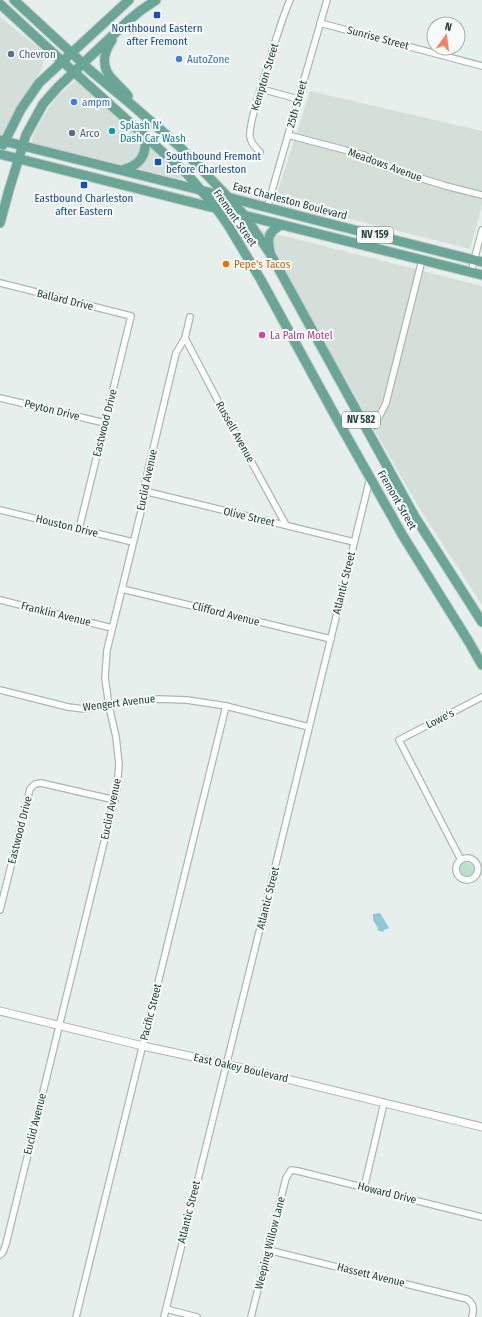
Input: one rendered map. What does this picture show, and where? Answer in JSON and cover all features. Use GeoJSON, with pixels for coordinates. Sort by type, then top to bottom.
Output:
{"type":"FeatureCollection","features":[{"type":"Feature","properties":{"kind":"main road","name":"Fremont Street"},"geometry":{"type":"LineString","coordinates":[[14,0],[67,57],[145,136],[188,175],[216,208],[240,243],[403,536],[482,665]]}},
{"type":"Feature","properties":{"kind":"main road"},"geometry":{"type":"LineString","coordinates":[[129,0],[43,79],[21,108],[2,140],[0,153],[280,225]]}},
{"type":"Feature","properties":{"kind":"main road"},"geometry":{"type":"LineString","coordinates":[[0,223],[28,130],[43,104],[53,92],[119,30],[140,11],[156,0]]}},
{"type":"Feature","properties":{"kind":"main road","name":"Fremont Street"},"geometry":{"type":"LineString","coordinates":[[0,4],[67,57]]}},
{"type":"Feature","properties":{"kind":"main road"},"geometry":{"type":"LineString","coordinates":[[119,30],[107,48],[104,64],[108,76],[128,94],[132,104]]}},
{"type":"Feature","properties":{"kind":"main road","name":"Fremont Street"},"geometry":{"type":"LineString","coordinates":[[78,68],[132,104],[179,146],[244,215],[271,255],[422,528],[482,622]]}},
{"type":"Feature","properties":{"kind":"main road"},"geometry":{"type":"LineString","coordinates":[[122,170],[128,169],[139,163],[145,151],[145,136]]}},
{"type":"Feature","properties":{"kind":"main road","name":"East Charleston Boulevard"},"geometry":{"type":"LineString","coordinates":[[2,140],[478,261]]}},
{"type":"Feature","properties":{"kind":"main road"},"geometry":{"type":"LineString","coordinates":[[271,255],[268,243],[270,235],[272,230],[280,225]]}},
{"type":"Feature","properties":{"kind":"main road","name":"NV 159"},"geometry":{"type":"LineString","coordinates":[[280,225],[482,275]]}},
{"type":"Feature","properties":{"kind":"street","name":"Kempton Street"},"geometry":{"type":"LineString","coordinates":[[260,152],[252,143],[250,128],[283,18],[290,0]]}},
{"type":"Feature","properties":{"kind":"street","name":"25th Street"},"geometry":{"type":"LineString","coordinates":[[267,208],[327,0]]}},
{"type":"Feature","properties":{"kind":"street","name":"Sunrise Street"},"geometry":{"type":"LineString","coordinates":[[320,23],[482,66]]}},
{"type":"Feature","properties":{"kind":"street"},"geometry":{"type":"LineString","coordinates":[[261,89],[298,99]]}},
{"type":"Feature","properties":{"kind":"street","name":"Meadows Avenue"},"geometry":{"type":"LineString","coordinates":[[288,135],[364,155],[388,168],[446,186],[482,195]]}},
{"type":"Feature","properties":{"kind":"street"},"geometry":{"type":"LineString","coordinates":[[471,272],[478,261],[482,230]]}},
{"type":"Feature","properties":{"kind":"street"},"geometry":{"type":"LineString","coordinates":[[368,432],[379,417],[386,403],[422,260]]}},
{"type":"Feature","properties":{"kind":"street","name":"Ballard Drive"},"geometry":{"type":"LineString","coordinates":[[0,283],[130,316]]}},
{"type":"Feature","properties":{"kind":"street","name":"Eastwood Drive"},"geometry":{"type":"LineString","coordinates":[[79,529],[130,316]]}},
{"type":"Feature","properties":{"kind":"street","name":"Euclid Avenue"},"geometry":{"type":"LineString","coordinates":[[0,1255],[6,1244],[118,789],[119,764],[116,737],[105,678],[107,650],[144,499],[145,483],[176,353],[185,338],[190,316]]}},
{"type":"Feature","properties":{"kind":"street","name":"Russell Avenue"},"geometry":{"type":"LineString","coordinates":[[185,338],[286,525]]}},
{"type":"Feature","properties":{"kind":"street","name":"Peyton Drive"},"geometry":{"type":"LineString","coordinates":[[0,398],[105,423]]}},
{"type":"Feature","properties":{"kind":"street","name":"Atlantic Street"},"geometry":{"type":"LineString","coordinates":[[164,1317],[370,478]]}},
{"type":"Feature","properties":{"kind":"street","name":"Olive Street"},"geometry":{"type":"LineString","coordinates":[[144,492],[354,542]]}},
{"type":"Feature","properties":{"kind":"street","name":"Houston Drive"},"geometry":{"type":"LineString","coordinates":[[0,510],[133,542]]}},
{"type":"Feature","properties":{"kind":"street","name":"Clifford Avenue"},"geometry":{"type":"LineString","coordinates":[[122,589],[331,640]]}},
{"type":"Feature","properties":{"kind":"street","name":"Franklin Avenue"},"geometry":{"type":"LineString","coordinates":[[0,600],[112,628]]}},
{"type":"Feature","properties":{"kind":"street","name":"Wengert Avenue"},"geometry":{"type":"LineString","coordinates":[[0,690],[68,707],[84,709],[135,701],[160,699],[187,700],[226,706],[309,727]]}},
{"type":"Feature","properties":{"kind":"street","name":"Lowe's"},"geometry":{"type":"LineString","coordinates":[[461,860],[399,740],[482,697]]}},
{"type":"Feature","properties":{"kind":"street","name":"Pacific Street"},"geometry":{"type":"LineString","coordinates":[[76,1317],[226,706]]}},
{"type":"Feature","properties":{"kind":"street","name":"Eastwood Drive"},"geometry":{"type":"LineString","coordinates":[[0,910],[30,789],[35,784],[41,783],[115,800]]}},
{"type":"Feature","properties":{"kind":"street"},"geometry":{"type":"LineString","coordinates":[[466,858],[472,859],[480,864],[478,872],[470,880],[462,879],[456,870],[457,864],[466,858]]}},
{"type":"Feature","properties":{"kind":"street","name":"East Oakey Boulevard"},"geometry":{"type":"LineString","coordinates":[[0,1011],[143,1046],[226,1064],[482,1127]]}},
{"type":"Feature","properties":{"kind":"street"},"geometry":{"type":"LineString","coordinates":[[364,1188],[384,1103]]}},
{"type":"Feature","properties":{"kind":"street","name":"Howard Drive"},"geometry":{"type":"LineString","coordinates":[[291,1170],[482,1217]]}},
{"type":"Feature","properties":{"kind":"street","name":"Weeping Willow Lane"},"geometry":{"type":"LineString","coordinates":[[251,1317],[286,1178],[291,1170]]}},
{"type":"Feature","properties":{"kind":"street","name":"Hassett Avenue"},"geometry":{"type":"LineString","coordinates":[[268,1250],[467,1299],[472,1303],[474,1310],[472,1317]]}},
{"type":"Feature","properties":{"kind":"street"},"geometry":{"type":"LineString","coordinates":[[166,1309],[197,1317]]}},
{"type":"Feature","properties":{"kind":"shaded area"},"geometry":{"type":"Polygon","coordinates":[[[0,17],[41,50],[44,60],[42,69],[24,96],[5,135],[0,134],[0,17]]]}},
{"type":"Feature","properties":{"kind":"shaded area"},"geometry":{"type":"Polygon","coordinates":[[[77,80],[182,178],[181,179],[34,143],[32,140],[34,133],[48,109],[58,96],[77,80]]]}},
{"type":"Feature","properties":{"kind":"shaded area"},"geometry":{"type":"Polygon","coordinates":[[[310,91],[482,131],[482,205],[470,249],[275,200],[310,91]]]}},
{"type":"Feature","properties":{"kind":"shaded area"},"geometry":{"type":"Polygon","coordinates":[[[260,230],[482,286],[482,605],[418,506],[260,230]]]}},
{"type":"Feature","properties":{"kind":"green space"},"geometry":{"type":"Polygon","coordinates":[[[465,862],[472,865],[475,872],[472,879],[465,882],[458,879],[455,872],[458,865],[465,862]]]}},
{"type":"Feature","properties":{"kind":"water"},"geometry":{"type":"Polygon","coordinates":[[[380,913],[389,928],[383,932],[377,930],[378,928],[373,920],[373,914],[380,913]]]}},
{"type":"Feature","properties":{"kind":"place","name":"Northbound Eastern after Fremont"},"geometry":{"type":"Point","coordinates":[157,15]}},
{"type":"Feature","properties":{"kind":"place","name":"Chevron"},"geometry":{"type":"Point","coordinates":[11,54]}},
{"type":"Feature","properties":{"kind":"place","name":"AutoZone"},"geometry":{"type":"Point","coordinates":[179,59]}},
{"type":"Feature","properties":{"kind":"place","name":"ampm"},"geometry":{"type":"Point","coordinates":[74,102]}},
{"type":"Feature","properties":{"kind":"place","name":"Splash N' Dash Car Wash"},"geometry":{"type":"Point","coordinates":[112,131]}},
{"type":"Feature","properties":{"kind":"place","name":"Arco"},"geometry":{"type":"Point","coordinates":[72,133]}},
{"type":"Feature","properties":{"kind":"place","name":"Southbound Fremont before Charleston"},"geometry":{"type":"Point","coordinates":[158,162]}},
{"type":"Feature","properties":{"kind":"place","name":"Eastbound Charleston after Eastern"},"geometry":{"type":"Point","coordinates":[84,185]}},
{"type":"Feature","properties":{"kind":"place","name":"Pepe's Tacos"},"geometry":{"type":"Point","coordinates":[226,264]}},
{"type":"Feature","properties":{"kind":"place","name":"La Palm Motel"},"geometry":{"type":"Point","coordinates":[262,335]}}]}
